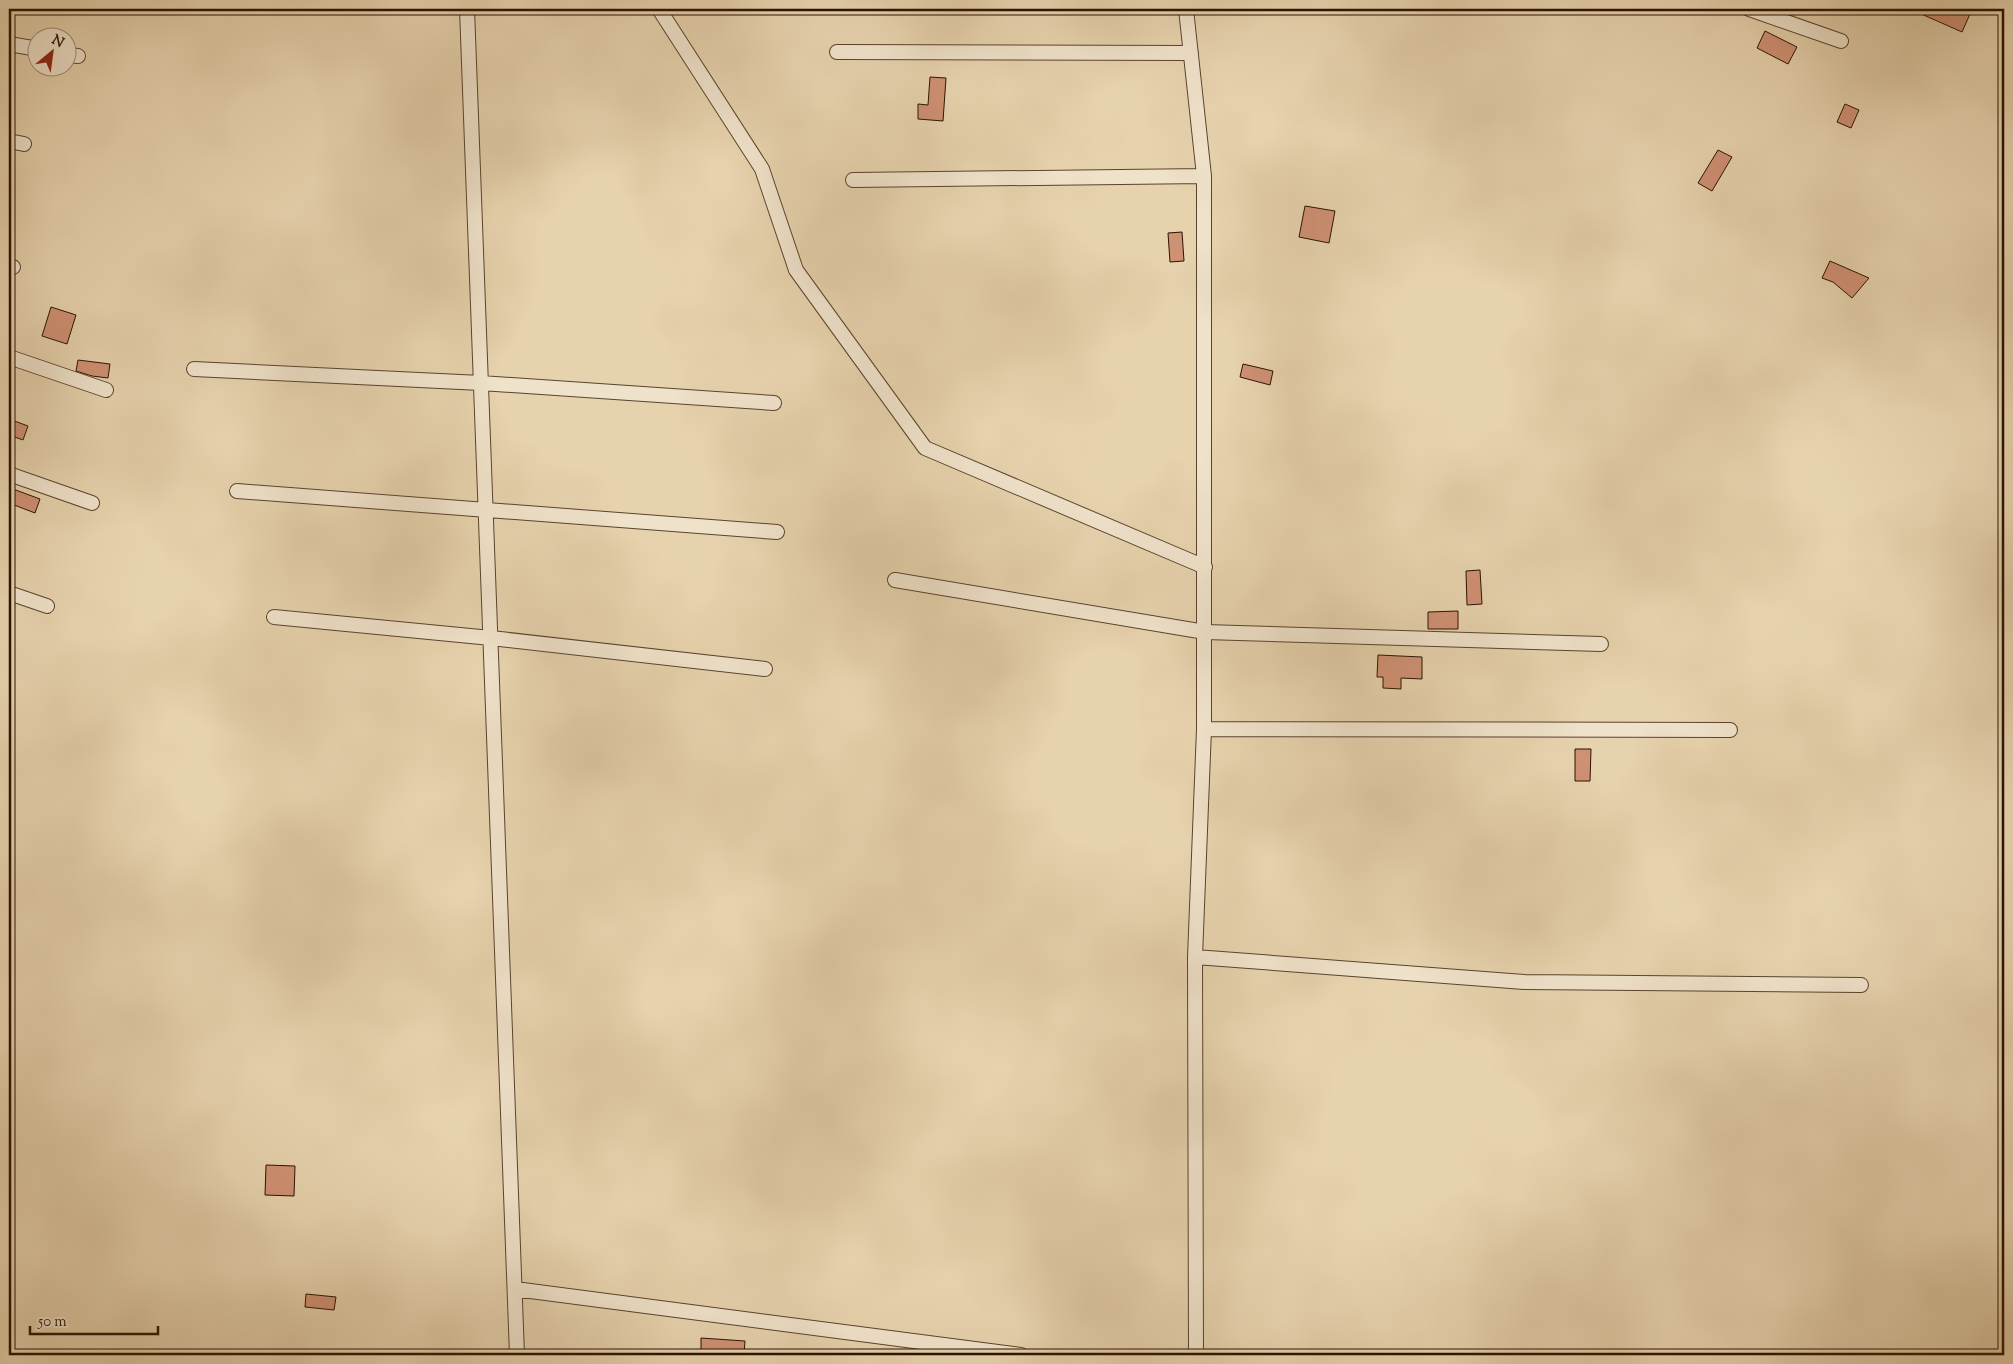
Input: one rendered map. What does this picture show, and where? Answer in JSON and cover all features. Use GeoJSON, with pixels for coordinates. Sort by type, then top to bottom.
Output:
{"type":"FeatureCollection","features":[{"type":"Feature","properties":{"kind":"street"},"geometry":{"type":"LineString","coordinates":[[466,9],[517,1355]]}},
{"type":"Feature","properties":{"kind":"street"},"geometry":{"type":"LineString","coordinates":[[659,9],[762,169],[796,270],[925,448],[1205,566]]}},
{"type":"Feature","properties":{"kind":"street"},"geometry":{"type":"LineString","coordinates":[[1186,9],[1204,176],[1204,729],[1194,957],[1196,1355]]}},
{"type":"Feature","properties":{"kind":"street"},"geometry":{"type":"LineString","coordinates":[[1749,9],[1841,41]]}},
{"type":"Feature","properties":{"kind":"street"},"geometry":{"type":"LineString","coordinates":[[9,44],[28,47]]}},
{"type":"Feature","properties":{"kind":"street"},"geometry":{"type":"LineString","coordinates":[[836,52],[1191,53]]}},
{"type":"Feature","properties":{"kind":"street"},"geometry":{"type":"LineString","coordinates":[[9,141],[24,144]]}},
{"type":"Feature","properties":{"kind":"street"},"geometry":{"type":"LineString","coordinates":[[853,180],[1204,176]]}},
{"type":"Feature","properties":{"kind":"street"},"geometry":{"type":"LineString","coordinates":[[9,357],[106,390]]}},
{"type":"Feature","properties":{"kind":"street"},"geometry":{"type":"LineString","coordinates":[[194,369],[481,384],[774,403]]}},
{"type":"Feature","properties":{"kind":"street"},"geometry":{"type":"LineString","coordinates":[[9,474],[92,503]]}},
{"type":"Feature","properties":{"kind":"street"},"geometry":{"type":"LineString","coordinates":[[238,491],[777,532]]}},
{"type":"Feature","properties":{"kind":"street"},"geometry":{"type":"LineString","coordinates":[[895,580],[1205,632],[1601,644]]}},
{"type":"Feature","properties":{"kind":"street"},"geometry":{"type":"LineString","coordinates":[[9,593],[47,606]]}},
{"type":"Feature","properties":{"kind":"street"},"geometry":{"type":"LineString","coordinates":[[274,617],[491,638],[765,669]]}},
{"type":"Feature","properties":{"kind":"street"},"geometry":{"type":"LineString","coordinates":[[1204,729],[1730,730]]}},
{"type":"Feature","properties":{"kind":"street"},"geometry":{"type":"LineString","coordinates":[[1194,957],[1524,982],[1861,985]]}},
{"type":"Feature","properties":{"kind":"street"},"geometry":{"type":"LineString","coordinates":[[515,1289],[1021,1355]]}},
{"type":"Feature","properties":{"kind":"building"},"geometry":{"type":"Polygon","coordinates":[[[1910,9],[1958,9],[1970,14],[1962,32],[1910,9]]]}},
{"type":"Feature","properties":{"kind":"building"},"geometry":{"type":"Polygon","coordinates":[[[1765,31],[1797,47],[1788,64],[1757,48],[1765,31]]]}},
{"type":"Feature","properties":{"kind":"building"},"geometry":{"type":"Polygon","coordinates":[[[930,77],[946,78],[943,121],[918,119],[918,104],[928,105],[930,77]]]}},
{"type":"Feature","properties":{"kind":"building"},"geometry":{"type":"Polygon","coordinates":[[[1845,104],[1859,110],[1851,128],[1837,122],[1845,104]]]}},
{"type":"Feature","properties":{"kind":"building"},"geometry":{"type":"Polygon","coordinates":[[[1718,150],[1732,157],[1712,191],[1698,183],[1718,150]]]}},
{"type":"Feature","properties":{"kind":"building"},"geometry":{"type":"Polygon","coordinates":[[[1305,206],[1335,211],[1329,243],[1299,237],[1305,206]]]}},
{"type":"Feature","properties":{"kind":"building"},"geometry":{"type":"Polygon","coordinates":[[[1182,232],[1184,261],[1170,262],[1168,233],[1182,232]]]}},
{"type":"Feature","properties":{"kind":"building"},"geometry":{"type":"Polygon","coordinates":[[[1830,261],[1869,278],[1852,298],[1833,282],[1822,278],[1830,261]]]}},
{"type":"Feature","properties":{"kind":"building"},"geometry":{"type":"Polygon","coordinates":[[[51,307],[76,315],[67,344],[42,336],[51,307]]]}},
{"type":"Feature","properties":{"kind":"building"},"geometry":{"type":"Polygon","coordinates":[[[78,360],[110,364],[108,378],[76,371],[78,360]]]}},
{"type":"Feature","properties":{"kind":"building"},"geometry":{"type":"Polygon","coordinates":[[[1243,364],[1273,371],[1270,385],[1240,377],[1243,364]]]}},
{"type":"Feature","properties":{"kind":"building"},"geometry":{"type":"Polygon","coordinates":[[[9,419],[28,426],[23,440],[9,435],[9,419]]]}},
{"type":"Feature","properties":{"kind":"building"},"geometry":{"type":"Polygon","coordinates":[[[13,489],[40,499],[35,513],[9,503],[13,489]]]}},
{"type":"Feature","properties":{"kind":"building"},"geometry":{"type":"Polygon","coordinates":[[[1480,570],[1482,604],[1467,605],[1466,571],[1480,570]]]}},
{"type":"Feature","properties":{"kind":"building"},"geometry":{"type":"Polygon","coordinates":[[[1458,611],[1458,629],[1428,629],[1428,612],[1458,611]]]}},
{"type":"Feature","properties":{"kind":"building"},"geometry":{"type":"Polygon","coordinates":[[[1378,655],[1422,657],[1422,679],[1401,678],[1401,689],[1383,688],[1383,677],[1377,677],[1378,655]]]}},
{"type":"Feature","properties":{"kind":"building"},"geometry":{"type":"Polygon","coordinates":[[[1575,749],[1591,749],[1590,781],[1575,781],[1575,749]]]}},
{"type":"Feature","properties":{"kind":"building"},"geometry":{"type":"Polygon","coordinates":[[[266,1165],[295,1166],[294,1196],[265,1195],[266,1165]]]}},
{"type":"Feature","properties":{"kind":"building"},"geometry":{"type":"Polygon","coordinates":[[[306,1294],[336,1297],[334,1310],[305,1307],[306,1294]]]}},
{"type":"Feature","properties":{"kind":"building"},"geometry":{"type":"Polygon","coordinates":[[[701,1338],[745,1341],[744,1354],[701,1351],[701,1338]]]}}]}
